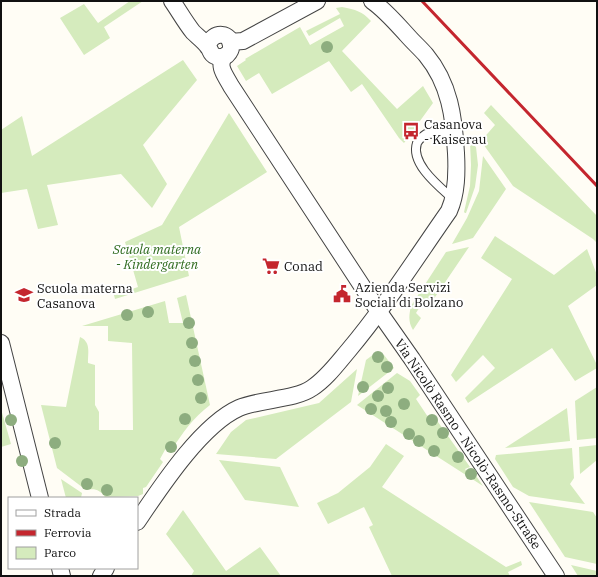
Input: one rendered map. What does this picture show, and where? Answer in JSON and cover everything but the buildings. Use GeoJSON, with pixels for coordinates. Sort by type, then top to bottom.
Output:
{"type":"FeatureCollection","features":[{"type":"Feature","properties":{"kind":"street"},"geometry":{"type":"LineString","coordinates":[[172,1],[192,30],[208,46],[212,39],[217,35],[224,36],[227,49],[243,42],[317,1]]}},
{"type":"Feature","properties":{"kind":"street"},"geometry":{"type":"LineString","coordinates":[[138,521],[184,457],[215,423],[238,408],[298,394],[312,389],[327,376],[379,312],[449,211],[454,200],[456,164],[455,133],[450,102],[440,75],[427,56],[392,19],[372,1]]}},
{"type":"Feature","properties":{"kind":"street","name":"Via Nicolò Rasmo - Nicolò-Rasmo-Straße"},"geometry":{"type":"LineString","coordinates":[[227,49],[221,64],[221,68],[379,312],[392,329],[556,576]]}},
{"type":"Feature","properties":{"kind":"street"},"geometry":{"type":"LineString","coordinates":[[1,343],[40,497]]}},
{"type":"Feature","properties":{"kind":"lane"},"geometry":{"type":"LineString","coordinates":[[454,200],[424,170],[417,156],[417,143],[426,134],[437,132],[455,133]]}},
{"type":"Feature","properties":{"kind":"green space"},"geometry":{"type":"Polygon","coordinates":[[[130,1],[143,1],[104,27],[110,38],[84,55],[60,18],[84,4],[98,23],[130,1]]]}},
{"type":"Feature","properties":{"kind":"green space"},"geometry":{"type":"Polygon","coordinates":[[[342,7],[358,11],[371,21],[342,51],[397,109],[423,86],[433,103],[404,143],[362,84],[351,92],[329,61],[272,94],[259,73],[246,81],[237,66],[246,60],[245,59],[300,27],[310,45],[344,26],[340,18],[309,36],[306,31],[340,14],[336,8],[342,7]]]}},
{"type":"Feature","properties":{"kind":"green space"},"geometry":{"type":"Polygon","coordinates":[[[183,60],[197,80],[143,145],[167,184],[152,208],[121,174],[47,185],[58,225],[38,229],[27,189],[1,193],[1,130],[22,116],[32,156],[183,60]]]}},
{"type":"Feature","properties":{"kind":"green space"},"geometry":{"type":"Polygon","coordinates":[[[491,105],[597,216],[597,243],[513,186],[481,141],[495,125],[484,113],[491,105]]]}},
{"type":"Feature","properties":{"kind":"green space","name":"Scuola materna - Kindergarten"},"geometry":{"type":"Polygon","coordinates":[[[229,113],[267,172],[179,227],[189,276],[115,299],[114,295],[138,287],[125,242],[162,225],[229,113]]]}},
{"type":"Feature","properties":{"kind":"green space"},"geometry":{"type":"Polygon","coordinates":[[[470,142],[476,147],[478,165],[475,187],[465,213],[470,186],[470,142]]]}},
{"type":"Feature","properties":{"kind":"green space"},"geometry":{"type":"Polygon","coordinates":[[[483,156],[506,189],[473,238],[452,244],[467,218],[479,191],[483,156]]]}},
{"type":"Feature","properties":{"kind":"green space"},"geometry":{"type":"Polygon","coordinates":[[[495,236],[554,275],[587,249],[597,275],[597,285],[568,306],[597,365],[597,368],[575,381],[552,348],[468,403],[465,398],[495,368],[483,355],[456,382],[451,375],[512,279],[481,258],[495,236]]]}},
{"type":"Feature","properties":{"kind":"green space"},"geometry":{"type":"Polygon","coordinates":[[[469,247],[427,309],[421,305],[416,313],[421,318],[413,330],[409,318],[411,306],[446,252],[469,247]]]}},
{"type":"Feature","properties":{"kind":"green space"},"geometry":{"type":"Polygon","coordinates":[[[186,295],[210,405],[198,415],[171,451],[166,448],[160,459],[163,462],[146,487],[143,488],[143,494],[138,496],[105,497],[97,490],[86,490],[57,468],[41,405],[66,407],[80,337],[84,339],[87,345],[88,363],[95,365],[95,405],[99,412],[99,430],[133,430],[132,343],[108,341],[108,326],[82,326],[165,301],[169,323],[183,323],[177,298],[186,295]]]}},
{"type":"Feature","properties":{"kind":"green space"},"geometry":{"type":"Polygon","coordinates":[[[374,354],[384,355],[394,368],[358,396],[366,360],[374,354]]]}},
{"type":"Feature","properties":{"kind":"green space"},"geometry":{"type":"Polygon","coordinates":[[[357,369],[351,402],[276,459],[216,454],[231,432],[246,420],[319,403],[357,369]]]}},
{"type":"Feature","properties":{"kind":"green space"},"geometry":{"type":"Polygon","coordinates":[[[397,373],[410,381],[420,395],[416,399],[428,417],[433,415],[470,467],[465,469],[467,472],[472,470],[483,486],[357,405],[397,373]]]}},
{"type":"Feature","properties":{"kind":"green space"},"geometry":{"type":"Polygon","coordinates":[[[597,387],[597,438],[577,440],[575,401],[597,387]]]}},
{"type":"Feature","properties":{"kind":"green space"},"geometry":{"type":"Polygon","coordinates":[[[567,408],[570,441],[505,448],[567,408]]]}},
{"type":"Feature","properties":{"kind":"green space"},"geometry":{"type":"Polygon","coordinates":[[[1,409],[11,444],[1,447],[1,409]]]}},
{"type":"Feature","properties":{"kind":"green space"},"geometry":{"type":"Polygon","coordinates":[[[386,444],[404,456],[382,487],[506,567],[521,561],[522,565],[508,572],[510,576],[392,576],[369,527],[373,525],[364,507],[328,524],[317,503],[338,493],[370,467],[386,444]]]}},
{"type":"Feature","properties":{"kind":"green space"},"geometry":{"type":"Polygon","coordinates":[[[597,445],[597,460],[580,474],[579,447],[597,445]]]}},
{"type":"Feature","properties":{"kind":"green space"},"geometry":{"type":"Polygon","coordinates":[[[572,448],[574,478],[570,484],[585,504],[529,496],[513,487],[495,459],[496,455],[572,448]]]}},
{"type":"Feature","properties":{"kind":"green space"},"geometry":{"type":"Polygon","coordinates":[[[219,460],[280,467],[299,507],[245,500],[219,460]]]}},
{"type":"Feature","properties":{"kind":"green space"},"geometry":{"type":"Polygon","coordinates":[[[61,479],[82,493],[81,497],[66,497],[61,479]]]}},
{"type":"Feature","properties":{"kind":"green space"},"geometry":{"type":"Polygon","coordinates":[[[529,502],[593,512],[597,518],[597,564],[565,557],[529,502]]]}},
{"type":"Feature","properties":{"kind":"green space"},"geometry":{"type":"Polygon","coordinates":[[[183,510],[226,571],[260,547],[281,576],[191,576],[194,571],[166,534],[183,510]]]}},
{"type":"Feature","properties":{"kind":"green space"},"geometry":{"type":"Polygon","coordinates":[[[571,565],[597,571],[597,576],[578,576],[571,565]]]}},
{"type":"Feature","properties":{"kind":"railway"},"geometry":{"type":"LineString","coordinates":[[422,1],[597,186]]}},
{"type":"Feature","properties":{"kind":"place","name":"Casanova - Kaiserau"},"geometry":{"type":"Point","coordinates":[411,131]}},
{"type":"Feature","properties":{"kind":"place","name":"Conad"},"geometry":{"type":"Point","coordinates":[271,266]}},
{"type":"Feature","properties":{"kind":"place","name":"Azienda Servizi Sociali di Bolzano"},"geometry":{"type":"Point","coordinates":[342,294]}},
{"type":"Feature","properties":{"kind":"place","name":"Scuola materna Casanova"},"geometry":{"type":"Point","coordinates":[24,295]}}]}
